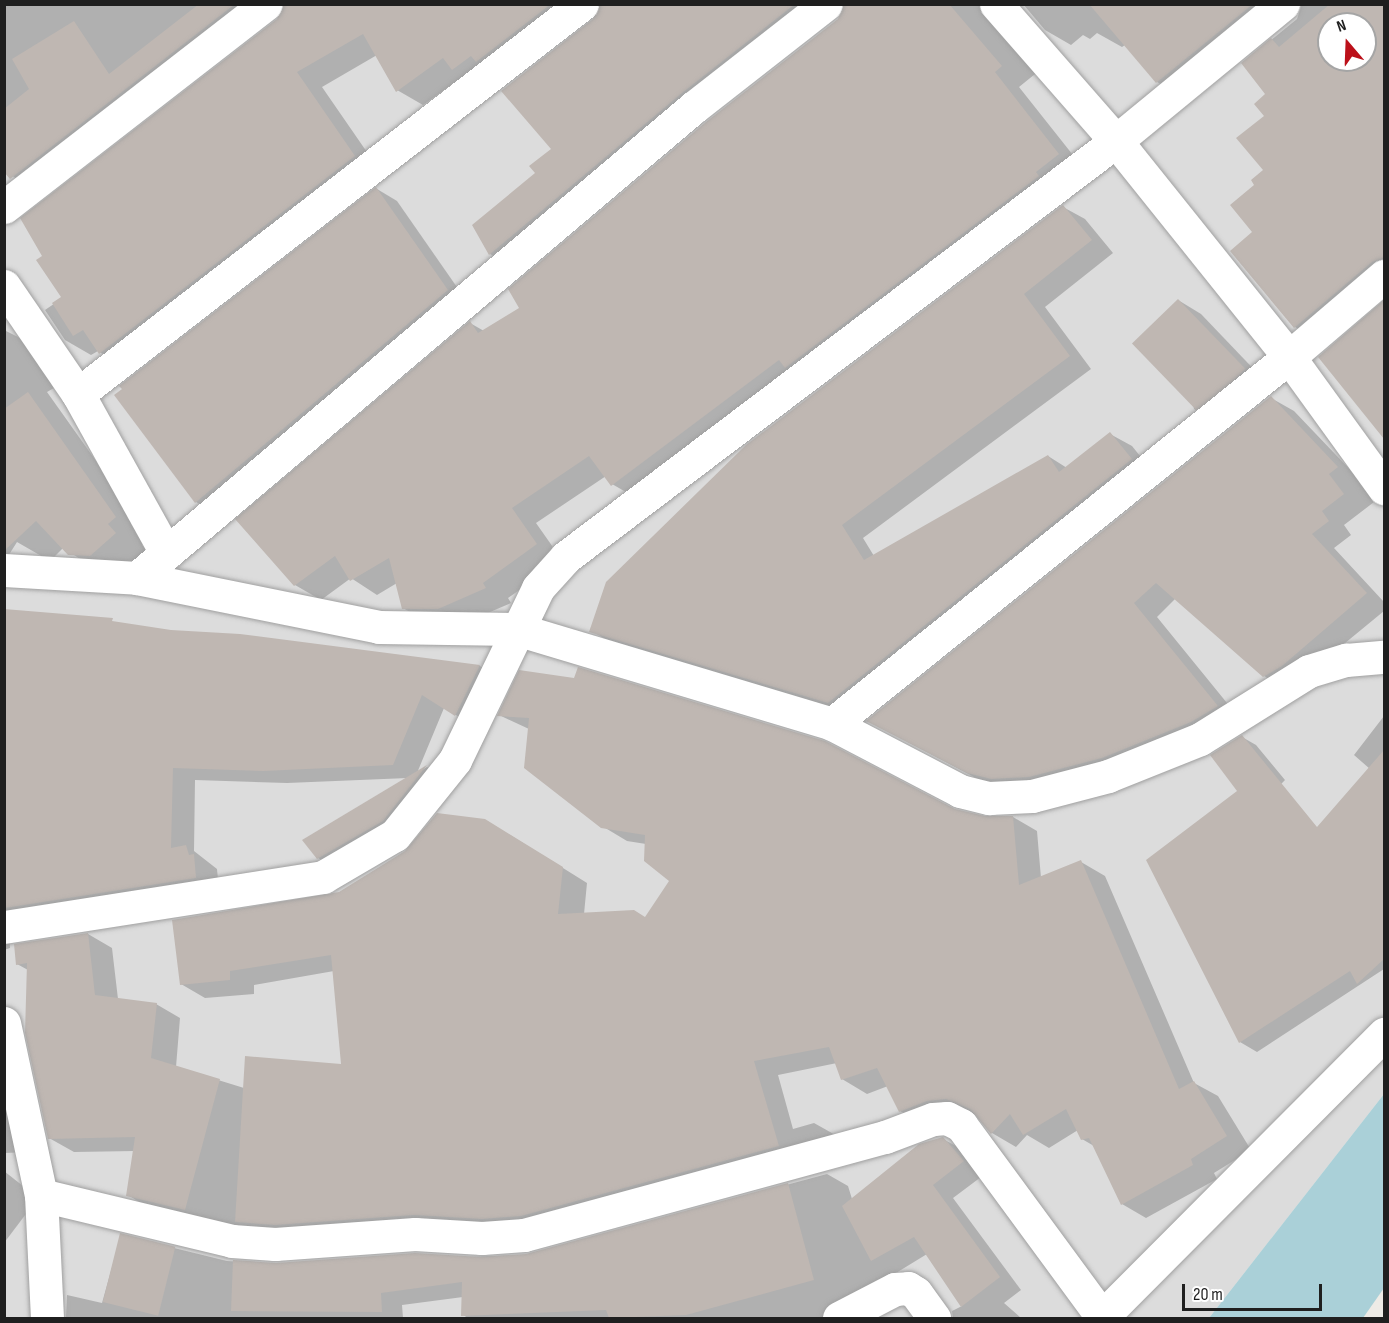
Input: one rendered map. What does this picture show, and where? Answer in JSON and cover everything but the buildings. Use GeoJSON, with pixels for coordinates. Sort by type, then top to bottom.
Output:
{"type":"FeatureCollection","features":[{"type":"Feature","properties":{"kind":"street"},"geometry":{"type":"LineString","coordinates":[[4,207],[266,4]]}},
{"type":"Feature","properties":{"kind":"street"},"geometry":{"type":"LineString","coordinates":[[78,394],[582,4]]}},
{"type":"Feature","properties":{"kind":"street"},"geometry":{"type":"LineString","coordinates":[[136,579],[694,107],[826,4]]}},
{"type":"Feature","properties":{"kind":"street"},"geometry":{"type":"LineString","coordinates":[[996,4],[1116,141],[1290,357],[1384,488]]}},
{"type":"Feature","properties":{"kind":"street"},"geometry":{"type":"LineString","coordinates":[[4,927],[323,877],[361,858],[395,835],[455,760],[516,629],[538,588],[566,557],[1116,141],[1283,4]]}},
{"type":"Feature","properties":{"kind":"street"},"geometry":{"type":"LineString","coordinates":[[832,724],[1290,357],[1384,276]]}},
{"type":"Feature","properties":{"kind":"street"},"geometry":{"type":"LineString","coordinates":[[4,286],[78,394],[166,553]]}},
{"type":"Feature","properties":{"kind":"street"},"geometry":{"type":"LineString","coordinates":[[4,570],[136,579],[378,627],[516,629],[832,724],[960,791],[989,798],[1032,796],[1108,776],[1200,739],[1309,671],[1346,660],[1384,657]]}},
{"type":"Feature","properties":{"kind":"street"},"geometry":{"type":"LineString","coordinates":[[4,1023],[41,1195],[47,1318]]}},
{"type":"Feature","properties":{"kind":"street"},"geometry":{"type":"LineString","coordinates":[[41,1195],[232,1241],[275,1244],[415,1234],[482,1238],[524,1235],[885,1137],[933,1119],[947,1118],[961,1125],[1101,1318],[1384,1034]]}},
{"type":"Feature","properties":{"kind":"street"},"geometry":{"type":"LineString","coordinates":[[839,1318],[895,1289],[908,1288],[916,1293],[934,1318]]}},
{"type":"Feature","properties":{"kind":"shaded area"},"geometry":{"type":"Polygon","coordinates":[[[5,5],[1384,5],[1384,1094],[1209,1318],[5,1318],[5,5]]]}},
{"type":"Feature","properties":{"kind":"water"},"geometry":{"type":"Polygon","coordinates":[[[1384,1094],[1384,1288],[1363,1318],[1209,1318],[1384,1094]]]}}]}
